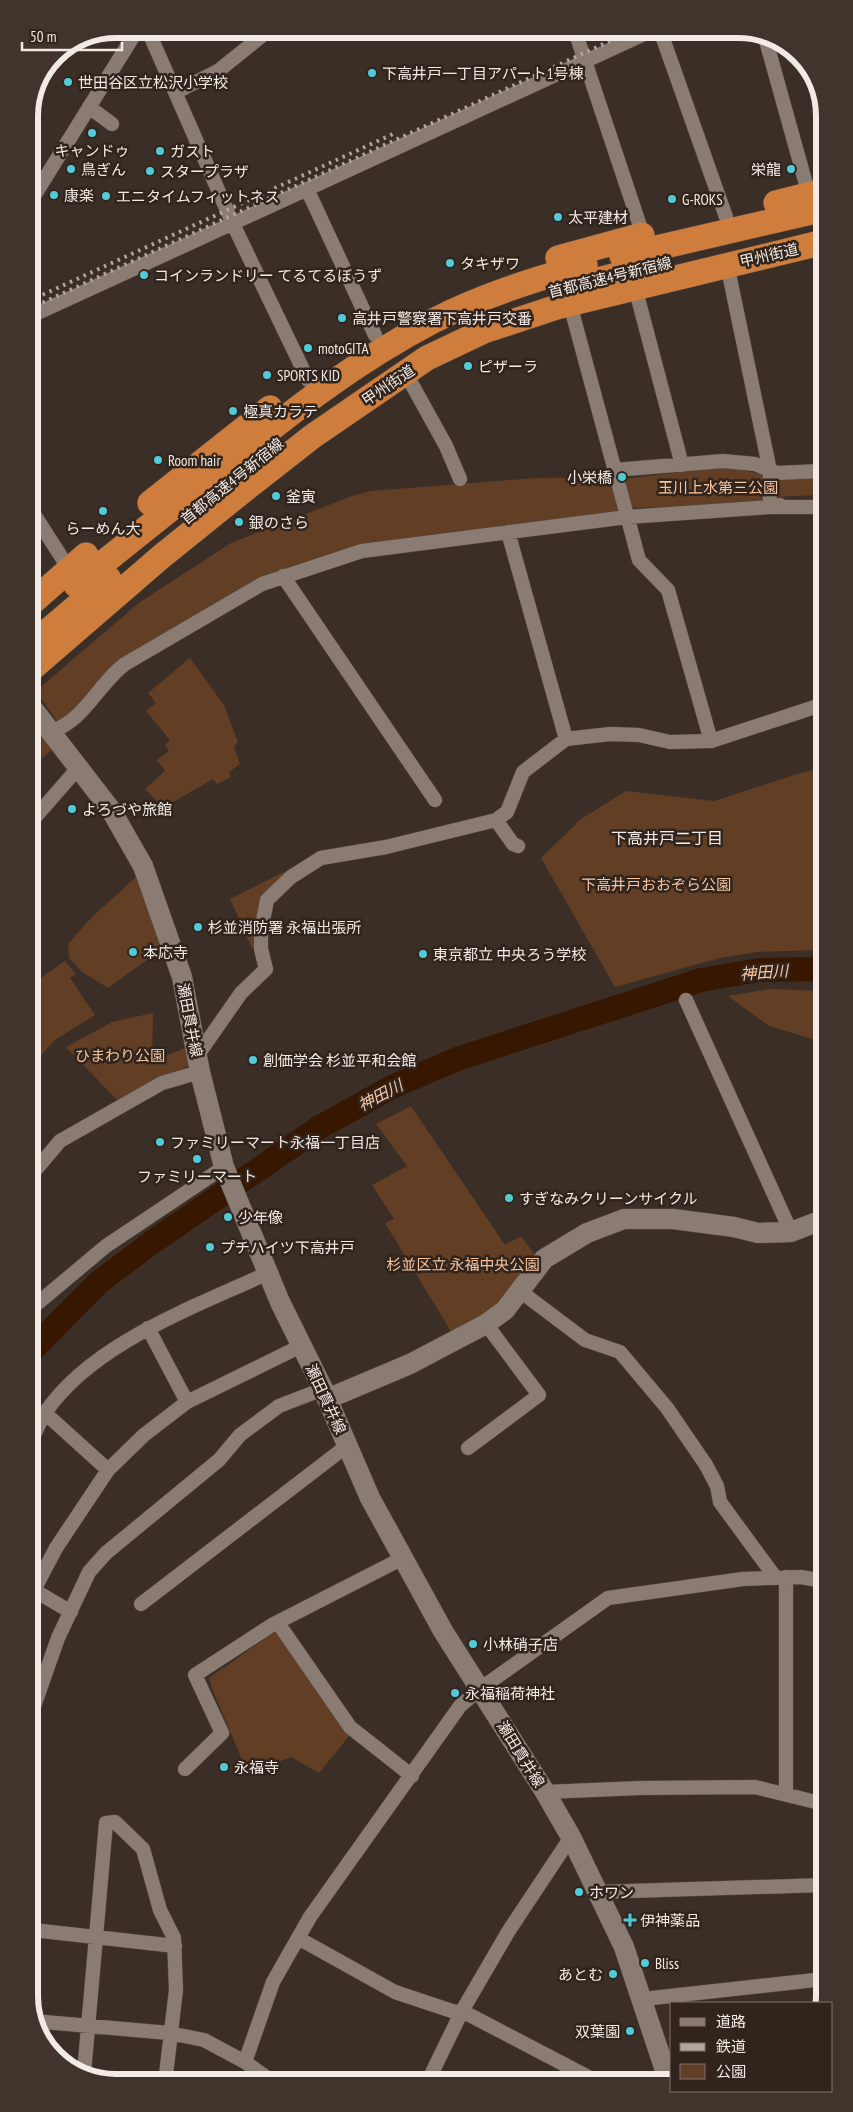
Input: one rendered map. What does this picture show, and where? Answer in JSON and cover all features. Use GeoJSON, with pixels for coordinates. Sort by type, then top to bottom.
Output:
{"type":"FeatureCollection","features":[{"type":"Feature","properties":{"kind":"highway"},"geometry":{"type":"LineString","coordinates":[[38,597],[69,569],[228,440],[308,380],[375,335],[422,308],[488,279],[576,252],[643,235],[816,199]]}},
{"type":"Feature","properties":{"kind":"highway","name":"首都高速4号新宿線"},"geometry":{"type":"LineString","coordinates":[[38,618],[289,414],[384,348],[434,320],[510,288],[816,199]]}},
{"type":"Feature","properties":{"kind":"highway","name":"首都高速4号新宿線"},"geometry":{"type":"LineString","coordinates":[[38,639],[78,604],[299,427],[375,374],[441,336],[490,314],[543,294],[609,276],[816,229]]}},
{"type":"Feature","properties":{"kind":"highway","name":"甲州街道"},"geometry":{"type":"LineString","coordinates":[[38,663],[162,556],[244,490],[313,436],[427,358],[484,331],[570,304],[727,264],[816,244]]}},
{"type":"Feature","properties":{"kind":"main road","name":"瀬田貫井線"},"geometry":{"type":"LineString","coordinates":[[38,715],[111,810],[142,866],[182,977],[198,1064],[231,1182],[268,1273],[325,1394],[370,1498],[443,1631],[545,1792],[571,1837],[624,1947],[643,1998],[666,2074]]}},
{"type":"Feature","properties":{"kind":"main road"},"geometry":{"type":"LineString","coordinates":[[325,1394],[410,1364],[486,1324],[505,1310],[544,1259],[586,1233],[624,1219],[673,1219],[734,1227],[758,1233],[791,1232],[816,1222]]}},
{"type":"Feature","properties":{"kind":"street"},"geometry":{"type":"LineString","coordinates":[[38,178],[89,107],[132,38]]}},
{"type":"Feature","properties":{"kind":"street"},"geometry":{"type":"LineString","coordinates":[[151,38],[233,224],[308,380]]}},
{"type":"Feature","properties":{"kind":"street"},"geometry":{"type":"LineString","coordinates":[[176,92],[218,71],[259,38]]}},
{"type":"Feature","properties":{"kind":"street"},"geometry":{"type":"LineString","coordinates":[[578,38],[643,235]]}},
{"type":"Feature","properties":{"kind":"street"},"geometry":{"type":"LineString","coordinates":[[38,314],[636,38]]}},
{"type":"Feature","properties":{"kind":"street"},"geometry":{"type":"LineString","coordinates":[[663,38],[726,217]]}},
{"type":"Feature","properties":{"kind":"street"},"geometry":{"type":"LineString","coordinates":[[767,43],[816,199]]}},
{"type":"Feature","properties":{"kind":"street"},"geometry":{"type":"LineString","coordinates":[[89,107],[112,124]]}},
{"type":"Feature","properties":{"kind":"street"},"geometry":{"type":"LineString","coordinates":[[307,189],[375,335]]}},
{"type":"Feature","properties":{"kind":"street"},"geometry":{"type":"LineString","coordinates":[[727,264],[770,470],[770,507]]}},
{"type":"Feature","properties":{"kind":"street"},"geometry":{"type":"LineString","coordinates":[[635,287],[682,465]]}},
{"type":"Feature","properties":{"kind":"street"},"geometry":{"type":"LineString","coordinates":[[570,304],[639,560],[668,590],[711,741]]}},
{"type":"Feature","properties":{"kind":"street"},"geometry":{"type":"LineString","coordinates":[[405,372],[446,446],[460,479]]}},
{"type":"Feature","properties":{"kind":"street"},"geometry":{"type":"LineString","coordinates":[[615,470],[723,461],[755,464],[777,473],[816,471]]}},
{"type":"Feature","properties":{"kind":"street"},"geometry":{"type":"LineString","coordinates":[[770,507],[816,498]]}},
{"type":"Feature","properties":{"kind":"street"},"geometry":{"type":"LineString","coordinates":[[48,727],[65,727],[80,713],[112,674],[125,664],[262,584],[362,551],[627,517],[770,507],[816,507]]}},
{"type":"Feature","properties":{"kind":"street"},"geometry":{"type":"LineString","coordinates":[[38,521],[69,569]]}},
{"type":"Feature","properties":{"kind":"street"},"geometry":{"type":"LineString","coordinates":[[508,532],[566,739]]}},
{"type":"Feature","properties":{"kind":"street"},"geometry":{"type":"LineString","coordinates":[[283,576],[434,800]]}},
{"type":"Feature","properties":{"kind":"street"},"geometry":{"type":"LineString","coordinates":[[38,1167],[60,1141],[198,1064],[236,1000],[266,969],[261,940],[267,900],[291,877],[322,858],[386,847],[496,820],[507,812],[523,772],[566,739],[610,734],[639,736],[670,742],[711,741],[757,728],[785,715],[816,706]]}},
{"type":"Feature","properties":{"kind":"street"},"geometry":{"type":"LineString","coordinates":[[38,813],[79,767]]}},
{"type":"Feature","properties":{"kind":"street"},"geometry":{"type":"LineString","coordinates":[[496,820],[513,844],[518,846]]}},
{"type":"Feature","properties":{"kind":"street"},"geometry":{"type":"LineString","coordinates":[[686,1000],[791,1232]]}},
{"type":"Feature","properties":{"kind":"street"},"geometry":{"type":"LineString","coordinates":[[38,1303],[106,1246],[231,1182]]}},
{"type":"Feature","properties":{"kind":"street"},"geometry":{"type":"LineString","coordinates":[[38,1428],[45,1413],[64,1391],[99,1359],[148,1328],[268,1273]]}},
{"type":"Feature","properties":{"kind":"street"},"geometry":{"type":"LineString","coordinates":[[520,1291],[585,1340],[620,1352],[646,1381],[706,1464],[717,1486],[720,1502],[781,1577],[786,1794]]}},
{"type":"Feature","properties":{"kind":"street"},"geometry":{"type":"LineString","coordinates":[[468,1448],[539,1395],[486,1324]]}},
{"type":"Feature","properties":{"kind":"street"},"geometry":{"type":"LineString","coordinates":[[148,1328],[186,1402]]}},
{"type":"Feature","properties":{"kind":"street"},"geometry":{"type":"LineString","coordinates":[[38,1581],[56,1548],[108,1470],[144,1435],[186,1402],[301,1346]]}},
{"type":"Feature","properties":{"kind":"street"},"geometry":{"type":"LineString","coordinates":[[38,1693],[58,1638],[89,1572],[106,1553],[219,1460],[240,1435],[279,1406],[325,1394]]}},
{"type":"Feature","properties":{"kind":"street"},"geometry":{"type":"LineString","coordinates":[[45,1413],[108,1470]]}},
{"type":"Feature","properties":{"kind":"street"},"geometry":{"type":"LineString","coordinates":[[141,1604],[348,1445]]}},
{"type":"Feature","properties":{"kind":"street"},"geometry":{"type":"LineString","coordinates":[[185,1769],[222,1733],[195,1675],[278,1623],[403,1558]]}},
{"type":"Feature","properties":{"kind":"street"},"geometry":{"type":"LineString","coordinates":[[245,2062],[272,2002],[273,1982],[310,1917],[460,1706],[480,1689],[608,1598],[781,1577],[816,1580]]}},
{"type":"Feature","properties":{"kind":"street"},"geometry":{"type":"LineString","coordinates":[[38,1593],[71,1612]]}},
{"type":"Feature","properties":{"kind":"street"},"geometry":{"type":"LineString","coordinates":[[278,1623],[350,1727],[412,1776]]}},
{"type":"Feature","properties":{"kind":"street"},"geometry":{"type":"LineString","coordinates":[[545,1792],[640,1788],[755,1787],[816,1802]]}},
{"type":"Feature","properties":{"kind":"street"},"geometry":{"type":"LineString","coordinates":[[84,2068],[106,1823],[115,1822],[143,1849],[160,1910],[174,1938],[176,1990],[169,2033],[166,2074]]}},
{"type":"Feature","properties":{"kind":"street"},"geometry":{"type":"LineString","coordinates":[[431,2074],[462,2011],[508,1932],[571,1837]]}},
{"type":"Feature","properties":{"kind":"street"},"geometry":{"type":"LineString","coordinates":[[598,1892],[816,1886]]}},
{"type":"Feature","properties":{"kind":"street"},"geometry":{"type":"LineString","coordinates":[[38,1931],[175,1946]]}},
{"type":"Feature","properties":{"kind":"street"},"geometry":{"type":"LineString","coordinates":[[298,1938],[395,1992],[455,2012],[462,2011],[583,2074]]}},
{"type":"Feature","properties":{"kind":"street"},"geometry":{"type":"LineString","coordinates":[[643,1998],[816,1980]]}},
{"type":"Feature","properties":{"kind":"street"},"geometry":{"type":"LineString","coordinates":[[42,2021],[88,2024],[169,2033],[204,2040],[245,2062],[261,2074]]}},
{"type":"Feature","properties":{"kind":"green space","name":"玉川上水第三公園"},"geometry":{"type":"Polygon","coordinates":[[[722,467],[764,474],[763,505],[630,508],[623,479],[722,467]]]}},
{"type":"Feature","properties":{"kind":"green space","name":"玉川上水第三公園"},"geometry":{"type":"Polygon","coordinates":[[[816,476],[816,495],[774,497],[774,477],[816,476]]]}},
{"type":"Feature","properties":{"kind":"green space","name":"玉川上水第三公園"},"geometry":{"type":"Polygon","coordinates":[[[604,477],[612,480],[619,509],[611,516],[431,536],[260,580],[122,662],[65,720],[57,721],[38,694],[38,689],[140,602],[231,543],[352,496],[371,491],[535,478],[604,477]]]}},
{"type":"Feature","properties":{"kind":"green space"},"geometry":{"type":"Polygon","coordinates":[[[190,658],[224,705],[238,742],[234,746],[240,764],[229,772],[231,777],[217,784],[213,779],[163,808],[145,789],[165,771],[157,760],[169,751],[165,745],[170,740],[146,711],[156,703],[148,693],[190,658]]]}},
{"type":"Feature","properties":{"kind":"green space"},"geometry":{"type":"Polygon","coordinates":[[[38,728],[54,748],[38,762],[38,728]]]}},
{"type":"Feature","properties":{"kind":"green space","name":"下高井戸おおぞら公園"},"geometry":{"type":"Polygon","coordinates":[[[816,769],[816,950],[757,952],[720,958],[615,987],[541,858],[581,819],[626,791],[714,801],[816,769]]]}},
{"type":"Feature","properties":{"kind":"green space"},"geometry":{"type":"Polygon","coordinates":[[[286,871],[289,875],[264,899],[258,948],[252,948],[230,899],[286,871]]]}},
{"type":"Feature","properties":{"kind":"green space"},"geometry":{"type":"Polygon","coordinates":[[[136,877],[142,886],[162,949],[108,988],[82,972],[69,958],[68,944],[91,918],[136,877]]]}},
{"type":"Feature","properties":{"kind":"green space"},"geometry":{"type":"Polygon","coordinates":[[[65,961],[76,974],[70,978],[95,1015],[55,1040],[38,1059],[38,980],[65,961]]]}},
{"type":"Feature","properties":{"kind":"green space"},"geometry":{"type":"Polygon","coordinates":[[[770,989],[816,991],[816,1040],[769,1026],[728,996],[770,989]]]}},
{"type":"Feature","properties":{"kind":"green space","name":"ひまわり公園"},"geometry":{"type":"Polygon","coordinates":[[[153,1013],[152,1062],[187,1047],[190,1065],[120,1103],[66,1047],[112,1022],[153,1013]]]}},
{"type":"Feature","properties":{"kind":"green space","name":"杉並区立 永福中央公園"},"geometry":{"type":"Polygon","coordinates":[[[411,1106],[505,1245],[521,1236],[535,1255],[502,1303],[452,1333],[385,1223],[394,1219],[372,1185],[407,1166],[376,1124],[411,1106]]]}},
{"type":"Feature","properties":{"kind":"green space"},"geometry":{"type":"Polygon","coordinates":[[[276,1631],[338,1722],[350,1735],[319,1773],[291,1757],[260,1769],[243,1762],[211,1686],[209,1678],[276,1631]]]}},
{"type":"Feature","properties":{"kind":"waterway","name":"神田川"},"geometry":{"type":"LineString","coordinates":[[38,1344],[98,1283],[154,1241],[320,1127],[392,1087],[457,1059],[701,980],[759,970],[816,969]]}},
{"type":"Feature","properties":{"kind":"railway"},"geometry":{"type":"LineString","coordinates":[[38,305],[617,38]]}},
{"type":"Feature","properties":{"kind":"railway"},"geometry":{"type":"LineString","coordinates":[[38,297],[393,134]]}},
{"type":"Feature","properties":{"kind":"place","name":"下高井戸一丁目アパート1号棟"},"geometry":{"type":"Point","coordinates":[372,73]}},
{"type":"Feature","properties":{"kind":"place","name":"世田谷区立松沢小学校"},"geometry":{"type":"Point","coordinates":[68,82]}},
{"type":"Feature","properties":{"kind":"place","name":"キャンドゥ"},"geometry":{"type":"Point","coordinates":[92,133]}},
{"type":"Feature","properties":{"kind":"place","name":"ガスト"},"geometry":{"type":"Point","coordinates":[160,151]}},
{"type":"Feature","properties":{"kind":"place","name":"鳥ぎん"},"geometry":{"type":"Point","coordinates":[71,169]}},
{"type":"Feature","properties":{"kind":"place","name":"栄龍"},"geometry":{"type":"Point","coordinates":[791,169]}},
{"type":"Feature","properties":{"kind":"place","name":"スタープラザ"},"geometry":{"type":"Point","coordinates":[150,171]}},
{"type":"Feature","properties":{"kind":"place","name":"康楽"},"geometry":{"type":"Point","coordinates":[54,195]}},
{"type":"Feature","properties":{"kind":"place","name":"エニタイムフィットネス"},"geometry":{"type":"Point","coordinates":[106,196]}},
{"type":"Feature","properties":{"kind":"place","name":"G-ROKS"},"geometry":{"type":"Point","coordinates":[672,199]}},
{"type":"Feature","properties":{"kind":"place","name":"太平建材"},"geometry":{"type":"Point","coordinates":[558,217]}},
{"type":"Feature","properties":{"kind":"place","name":"タキザワ"},"geometry":{"type":"Point","coordinates":[450,263]}},
{"type":"Feature","properties":{"kind":"place","name":"コインランドリー てるてるぼうず"},"geometry":{"type":"Point","coordinates":[144,275]}},
{"type":"Feature","properties":{"kind":"place","name":"高井戸警察署下高井戸交番"},"geometry":{"type":"Point","coordinates":[342,318]}},
{"type":"Feature","properties":{"kind":"place","name":"motoGITA"},"geometry":{"type":"Point","coordinates":[308,348]}},
{"type":"Feature","properties":{"kind":"place","name":"ピザーラ"},"geometry":{"type":"Point","coordinates":[468,366]}},
{"type":"Feature","properties":{"kind":"place","name":"SPORTS KID"},"geometry":{"type":"Point","coordinates":[267,375]}},
{"type":"Feature","properties":{"kind":"place","name":"極真カラテ"},"geometry":{"type":"Point","coordinates":[233,411]}},
{"type":"Feature","properties":{"kind":"place","name":"Room hair"},"geometry":{"type":"Point","coordinates":[158,460]}},
{"type":"Feature","properties":{"kind":"place","name":"小栄橋"},"geometry":{"type":"Point","coordinates":[622,477]}},
{"type":"Feature","properties":{"kind":"place","name":"釜寅"},"geometry":{"type":"Point","coordinates":[276,496]}},
{"type":"Feature","properties":{"kind":"place","name":"らーめん大"},"geometry":{"type":"Point","coordinates":[103,511]}},
{"type":"Feature","properties":{"kind":"place","name":"銀のさら"},"geometry":{"type":"Point","coordinates":[239,522]}},
{"type":"Feature","properties":{"kind":"place","name":"よろづや旅館"},"geometry":{"type":"Point","coordinates":[72,809]}},
{"type":"Feature","properties":{"kind":"place","name":"杉並消防署 永福出張所"},"geometry":{"type":"Point","coordinates":[198,927]}},
{"type":"Feature","properties":{"kind":"place","name":"本応寺"},"geometry":{"type":"Point","coordinates":[133,952]}},
{"type":"Feature","properties":{"kind":"place","name":"東京都立 中央ろう学校"},"geometry":{"type":"Point","coordinates":[423,954]}},
{"type":"Feature","properties":{"kind":"place","name":"創価学会 杉並平和会館"},"geometry":{"type":"Point","coordinates":[253,1060]}},
{"type":"Feature","properties":{"kind":"place","name":"ファミリーマート永福一丁目店"},"geometry":{"type":"Point","coordinates":[160,1142]}},
{"type":"Feature","properties":{"kind":"place","name":"ファミリーマート"},"geometry":{"type":"Point","coordinates":[197,1159]}},
{"type":"Feature","properties":{"kind":"place","name":"すぎなみクリーンサイクル"},"geometry":{"type":"Point","coordinates":[509,1198]}},
{"type":"Feature","properties":{"kind":"place","name":"少年像"},"geometry":{"type":"Point","coordinates":[228,1217]}},
{"type":"Feature","properties":{"kind":"place","name":"プチハイツ下高井戸"},"geometry":{"type":"Point","coordinates":[210,1247]}},
{"type":"Feature","properties":{"kind":"place","name":"小林硝子店"},"geometry":{"type":"Point","coordinates":[473,1644]}},
{"type":"Feature","properties":{"kind":"place","name":"永福稲荷神社"},"geometry":{"type":"Point","coordinates":[455,1693]}},
{"type":"Feature","properties":{"kind":"place","name":"永福寺"},"geometry":{"type":"Point","coordinates":[224,1767]}},
{"type":"Feature","properties":{"kind":"place","name":"ホワン"},"geometry":{"type":"Point","coordinates":[579,1892]}},
{"type":"Feature","properties":{"kind":"place","name":"伊神薬品"},"geometry":{"type":"Point","coordinates":[630,1920]}},
{"type":"Feature","properties":{"kind":"place","name":"Bliss"},"geometry":{"type":"Point","coordinates":[645,1963]}},
{"type":"Feature","properties":{"kind":"place","name":"あとむ"},"geometry":{"type":"Point","coordinates":[613,1974]}},
{"type":"Feature","properties":{"kind":"place","name":"双葉園"},"geometry":{"type":"Point","coordinates":[630,2031]}},
{"type":"Feature","properties":{"kind":"district","name":"下高井戸二丁目"},"geometry":{"type":"Point","coordinates":[667,838]}}]}
